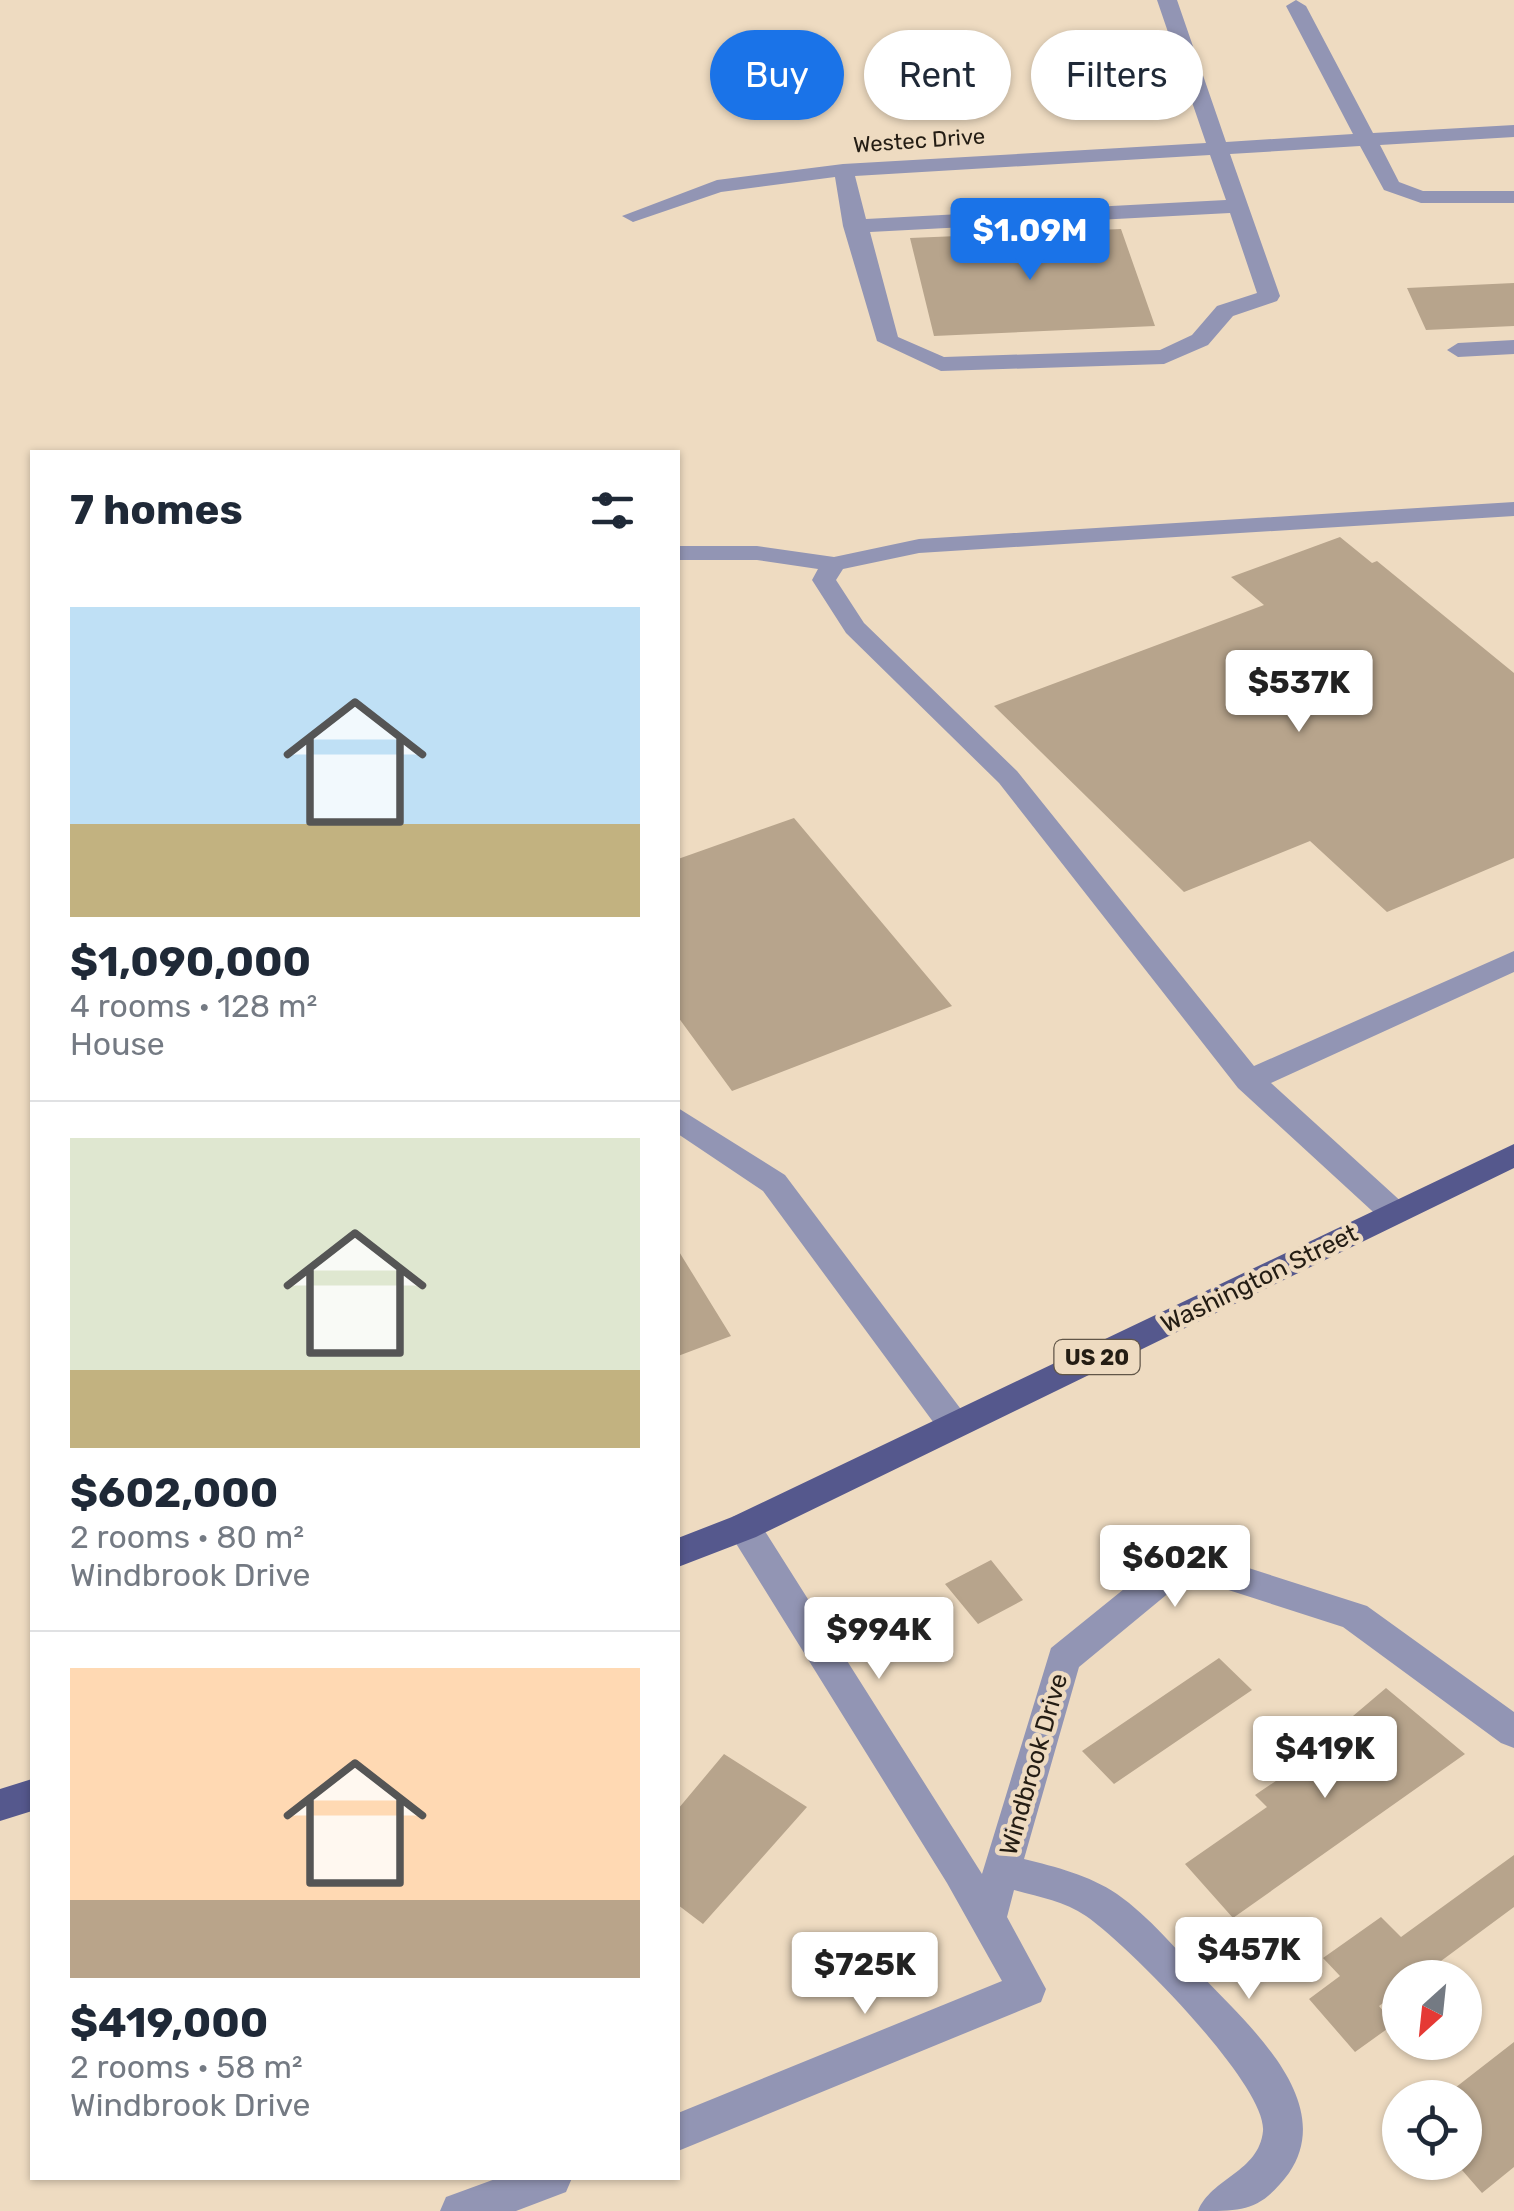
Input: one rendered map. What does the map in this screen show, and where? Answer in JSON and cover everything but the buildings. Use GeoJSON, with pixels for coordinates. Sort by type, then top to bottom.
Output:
{"type":"FeatureCollection","features":[{"type":"Feature","properties":{"kind":"main road","name":"Washington Street"},"geometry":{"type":"LineString","coordinates":[[680,1552],[744,1527],[1514,1155]]}},
{"type":"Feature","properties":{"kind":"main road"},"geometry":{"type":"LineString","coordinates":[[0,1805],[30,1796]]}},
{"type":"Feature","properties":{"kind":"street"},"geometry":{"type":"LineString","coordinates":[[843,170],[854,226],[888,341],[941,364],[1164,357],[1200,340],[1225,311],[1268,296],[1167,0]]}},
{"type":"Feature","properties":{"kind":"street"},"geometry":{"type":"LineString","coordinates":[[1296,6],[1391,186],[1421,197],[1514,197]]}},
{"type":"Feature","properties":{"kind":"street","name":"Westec Drive"},"geometry":{"type":"LineString","coordinates":[[633,216],[717,186],[843,170],[1514,131]]}},
{"type":"Feature","properties":{"kind":"street"},"geometry":{"type":"LineString","coordinates":[[854,226],[1239,206]]}},
{"type":"Feature","properties":{"kind":"street"},"geometry":{"type":"LineString","coordinates":[[1458,350],[1514,348]]}},
{"type":"Feature","properties":{"kind":"street"},"geometry":{"type":"LineString","coordinates":[[680,554],[758,553],[834,564],[918,546],[1514,509]]}},
{"type":"Feature","properties":{"kind":"street"},"geometry":{"type":"LineString","coordinates":[[834,564],[824,580],[855,628],[1008,777],[1249,1080],[1394,1212]]}},
{"type":"Feature","properties":{"kind":"street"},"geometry":{"type":"LineString","coordinates":[[1249,1080],[1514,961]]}},
{"type":"Feature","properties":{"kind":"street"},"geometry":{"type":"LineString","coordinates":[[680,1119],[774,1183],[954,1425]]}},
{"type":"Feature","properties":{"kind":"street"},"geometry":{"type":"LineString","coordinates":[[680,2131],[1027,1989],[960,1871],[744,1527]]}},
{"type":"Feature","properties":{"kind":"street","name":"Windbrook Drive"},"geometry":{"type":"LineString","coordinates":[[988,1919],[1064,1659],[1184,1560],[1355,1616],[1514,1732]]}},
{"type":"Feature","properties":{"kind":"street"},"geometry":{"type":"LineString","coordinates":[[1002,1870],[1089,1897],[1139,1938],[1266,2076],[1283,2108],[1284,2137],[1259,2180],[1218,2211]]}},
{"type":"Feature","properties":{"kind":"street"},"geometry":{"type":"LineString","coordinates":[[460,2211],[546,2180]]}}]}
